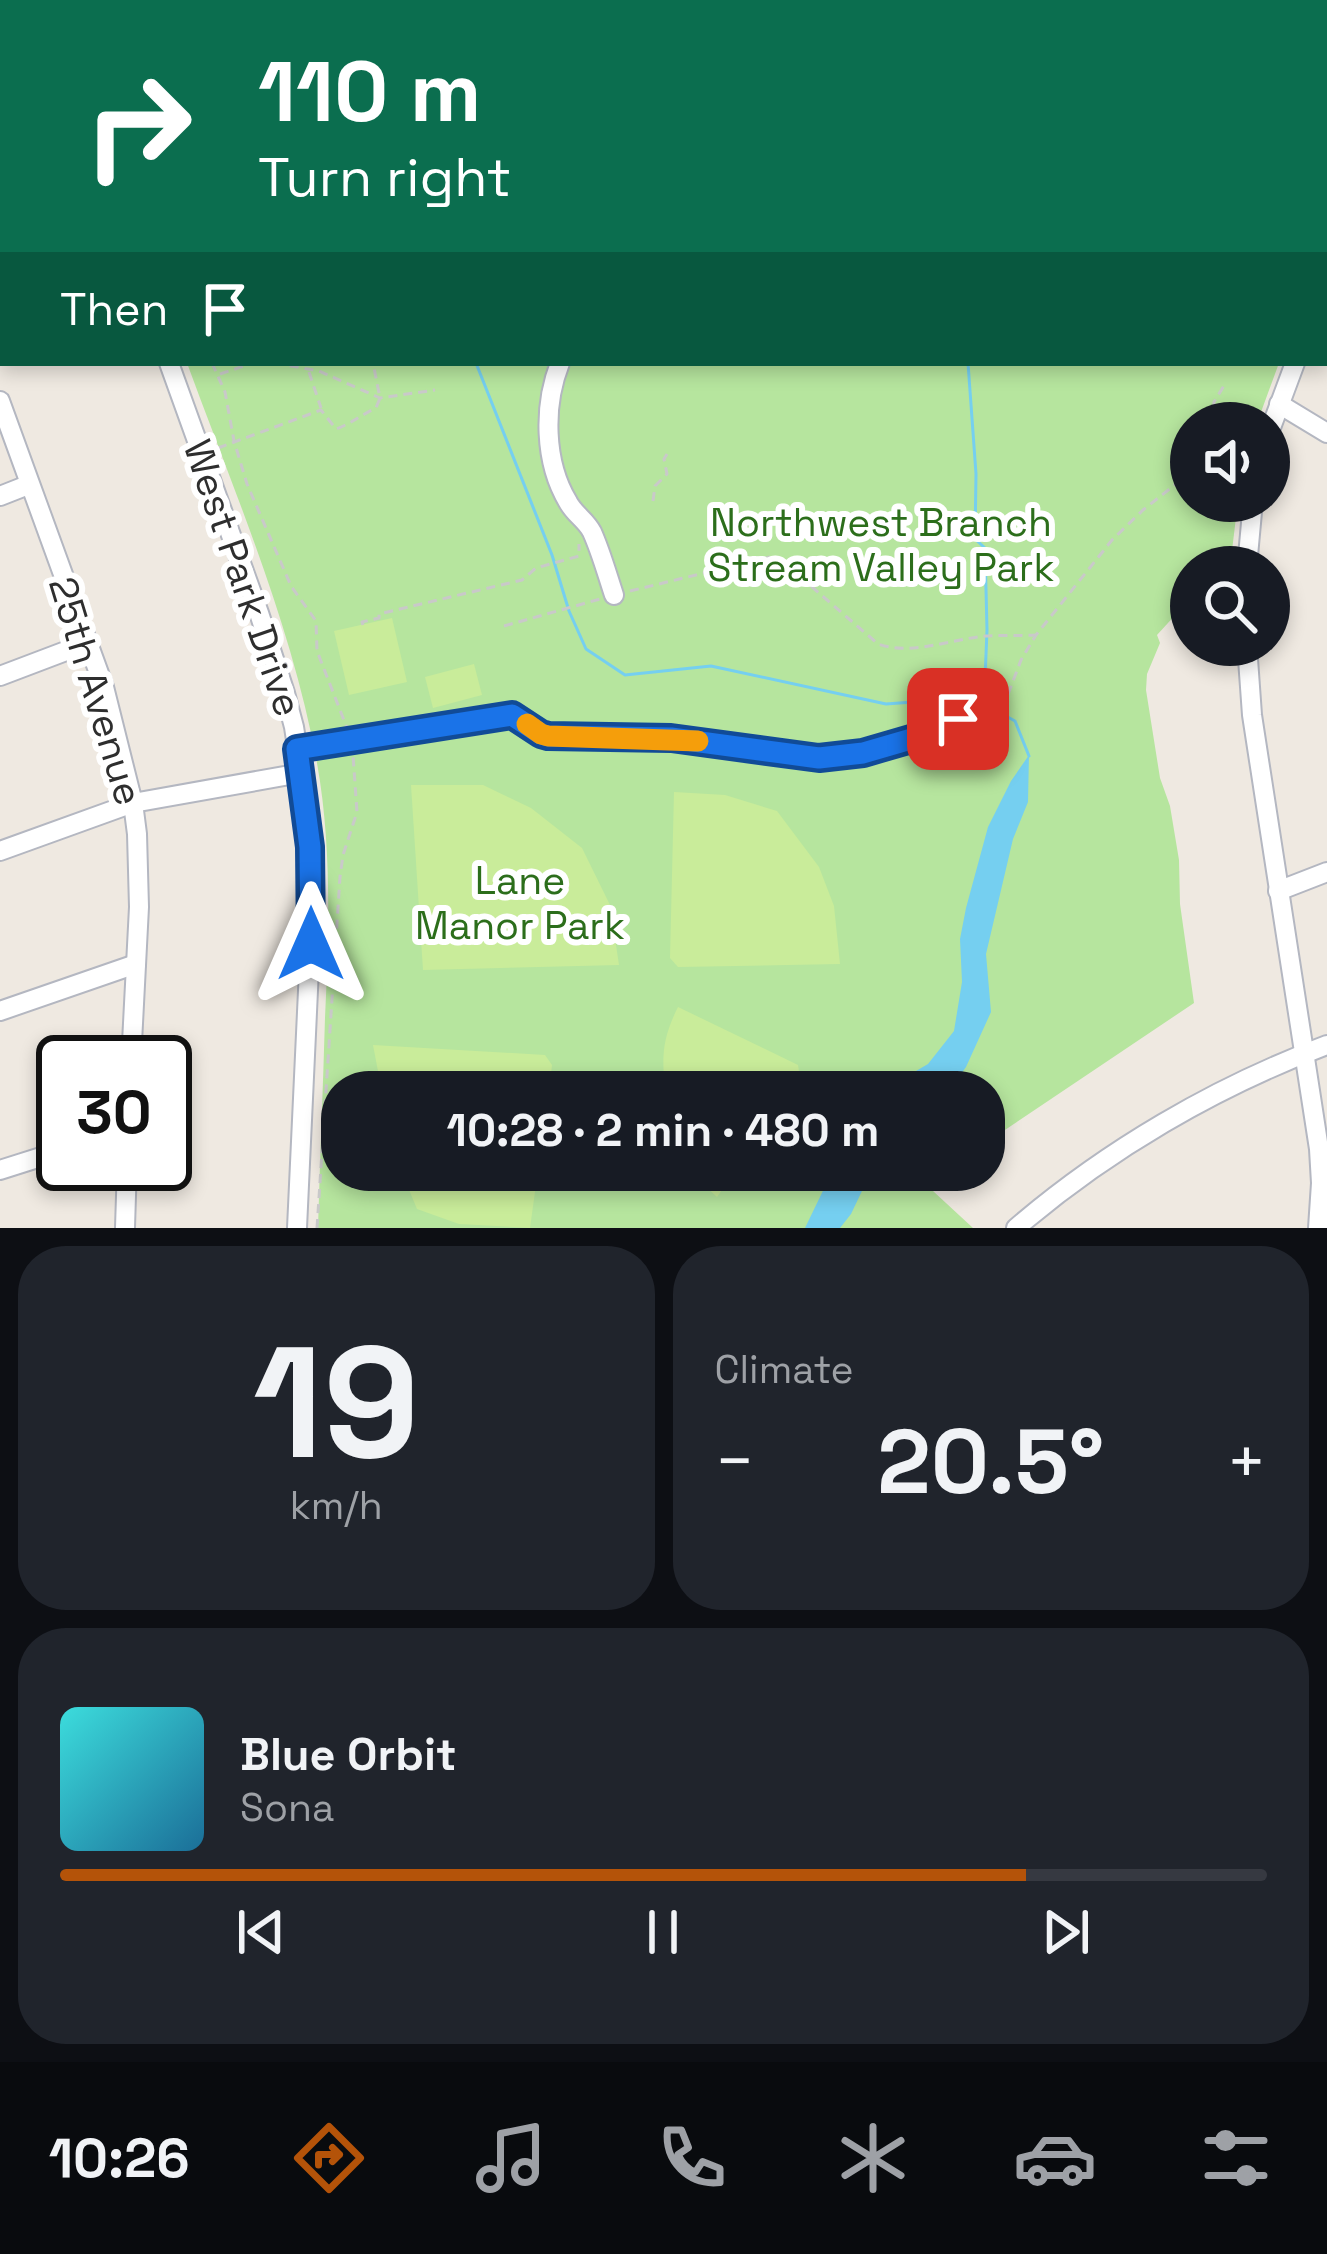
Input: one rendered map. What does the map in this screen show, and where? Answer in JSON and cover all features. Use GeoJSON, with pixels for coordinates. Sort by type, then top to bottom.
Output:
{"type":"FeatureCollection","features":[{"type":"Feature","properties":{"kind":"street","name":"West Park Drive"},"geometry":{"type":"LineString","coordinates":[[171,366],[260,613],[285,693],[301,773],[312,904],[297,1228]]}},
{"type":"Feature","properties":{"kind":"street"},"geometry":{"type":"LineString","coordinates":[[559,366],[550,408],[554,473],[574,513],[590,526],[619,594]]}},
{"type":"Feature","properties":{"kind":"street"},"geometry":{"type":"LineString","coordinates":[[1280,402],[1293,366]]}},
{"type":"Feature","properties":{"kind":"street","name":"25th Avenue"},"geometry":{"type":"LineString","coordinates":[[0,401],[107,700],[133,803],[139,869],[132,1035]]}},
{"type":"Feature","properties":{"kind":"street"},"geometry":{"type":"LineString","coordinates":[[1290,411],[1327,433]]}},
{"type":"Feature","properties":{"kind":"street"},"geometry":{"type":"LineString","coordinates":[[0,496],[28,485]]}},
{"type":"Feature","properties":{"kind":"street"},"geometry":{"type":"LineString","coordinates":[[0,676],[87,643]]}},
{"type":"Feature","properties":{"kind":"street"},"geometry":{"type":"LineString","coordinates":[[1248,666],[1320,1167],[1318,1228]]}},
{"type":"Feature","properties":{"kind":"street"},"geometry":{"type":"LineString","coordinates":[[297,749],[512,715],[548,736],[671,738],[819,758],[863,753],[918,737]]}},
{"type":"Feature","properties":{"kind":"street"},"geometry":{"type":"LineString","coordinates":[[0,851],[133,803],[301,773]]}},
{"type":"Feature","properties":{"kind":"street"},"geometry":{"type":"LineString","coordinates":[[1278,891],[1327,872]]}},
{"type":"Feature","properties":{"kind":"street"},"geometry":{"type":"LineString","coordinates":[[0,1012],[136,964]]}},
{"type":"Feature","properties":{"kind":"street"},"geometry":{"type":"LineString","coordinates":[[1016,1228],[1080,1178],[1192,1107],[1327,1045]]}},
{"type":"Feature","properties":{"kind":"street"},"geometry":{"type":"LineString","coordinates":[[0,1170],[36,1159]]}},
{"type":"Feature","properties":{"kind":"street"},"geometry":{"type":"LineString","coordinates":[[125,1228],[126,1191]]}},
{"type":"Feature","properties":{"kind":"path"},"geometry":{"type":"LineString","coordinates":[[219,374],[244,366]]}},
{"type":"Feature","properties":{"kind":"path"},"geometry":{"type":"LineString","coordinates":[[294,366],[319,371],[380,398],[435,390]]}},
{"type":"Feature","properties":{"kind":"path"},"geometry":{"type":"LineString","coordinates":[[319,371],[320,366]]}},
{"type":"Feature","properties":{"kind":"path"},"geometry":{"type":"LineString","coordinates":[[308,368],[321,410],[336,428],[376,408],[380,398],[374,366]]}},
{"type":"Feature","properties":{"kind":"path"},"geometry":{"type":"LineString","coordinates":[[1214,402],[1225,384]]}},
{"type":"Feature","properties":{"kind":"path"},"geometry":{"type":"LineString","coordinates":[[202,455],[321,410]]}},
{"type":"Feature","properties":{"kind":"path"},"geometry":{"type":"LineString","coordinates":[[653,501],[655,486],[667,474],[667,454]]}},
{"type":"Feature","properties":{"kind":"path"},"geometry":{"type":"LineString","coordinates":[[988,721],[1007,697],[1036,635],[1112,540],[1170,489]]}},
{"type":"Feature","properties":{"kind":"path"},"geometry":{"type":"LineString","coordinates":[[362,625],[379,614],[523,580],[536,568],[579,556]]}},
{"type":"Feature","properties":{"kind":"path"},"geometry":{"type":"LineString","coordinates":[[619,594],[770,557],[797,574],[878,644],[909,648],[991,635],[1036,635]]}},
{"type":"Feature","properties":{"kind":"path"},"geometry":{"type":"LineString","coordinates":[[504,626],[594,600]]}},
{"type":"Feature","properties":{"kind":"green space"},"geometry":{"type":"Polygon","coordinates":[[[188,366],[1278,366],[1265,402],[1170,402],[1170,522],[1235,522],[1233,546],[1170,546],[1170,621],[1157,635],[1160,643],[1147,674],[1160,778],[1179,860],[1194,1003],[1005,1130],[1005,1071],[323,1071],[328,922],[322,795],[306,712],[278,610],[188,366]]]}},
{"type":"Feature","properties":{"kind":"green space"},"geometry":{"type":"Polygon","coordinates":[[[392,618],[407,682],[349,695],[334,631],[392,618]]]}},
{"type":"Feature","properties":{"kind":"green space"},"geometry":{"type":"Polygon","coordinates":[[[474,664],[482,695],[433,708],[425,677],[474,664]]]}},
{"type":"Feature","properties":{"kind":"green space","name":"Lane Manor Park"},"geometry":{"type":"Polygon","coordinates":[[[411,785],[483,785],[531,808],[582,848],[610,905],[619,965],[423,970],[411,785]]]}},
{"type":"Feature","properties":{"kind":"green space"},"geometry":{"type":"Polygon","coordinates":[[[674,792],[725,795],[777,811],[819,867],[834,906],[840,964],[678,967],[670,958],[674,792]]]}},
{"type":"Feature","properties":{"kind":"green space"},"geometry":{"type":"Polygon","coordinates":[[[678,1007],[798,1065],[799,1071],[664,1071],[669,1029],[678,1007]]]}},
{"type":"Feature","properties":{"kind":"green space"},"geometry":{"type":"Polygon","coordinates":[[[373,1045],[545,1055],[552,1065],[551,1071],[378,1071],[373,1045]]]}},
{"type":"Feature","properties":{"kind":"green space"},"geometry":{"type":"Polygon","coordinates":[[[321,1136],[321,1191],[933,1191],[973,1228],[318,1228],[321,1136]]]}},
{"type":"Feature","properties":{"kind":"green space"},"geometry":{"type":"Polygon","coordinates":[[[410,1191],[535,1191],[530,1228],[459,1224],[417,1209],[410,1191]]]}},
{"type":"Feature","properties":{"kind":"water"},"geometry":{"type":"Polygon","coordinates":[[[1029,755],[1028,802],[1013,839],[986,954],[991,1012],[963,1071],[916,1071],[928,1064],[954,1031],[966,908],[988,827],[1029,755]]]}},
{"type":"Feature","properties":{"kind":"water"},"geometry":{"type":"Polygon","coordinates":[[[823,1191],[862,1191],[840,1228],[805,1228],[823,1191]]]}},
{"type":"Feature","properties":{"kind":"waterway"},"geometry":{"type":"LineString","coordinates":[[477,366],[586,649],[625,675],[711,666],[886,704],[940,700],[984,704],[1015,721],[1029,756]]}},
{"type":"Feature","properties":{"kind":"waterway"},"geometry":{"type":"LineString","coordinates":[[968,366],[975,539],[985,548],[984,704]]}},
{"type":"Feature","properties":{"kind":"slow traffic"},"geometry":{"type":"LineString","coordinates":[[527,724],[548,736],[698,741]]}},
{"type":"Feature","properties":{"kind":"route"},"geometry":{"type":"LineString","coordinates":[[311,944],[310,847],[297,749],[512,715],[548,736],[671,738],[835,758],[918,737],[958,719]]}},
{"type":"Feature","properties":{"kind":"park label","name":"Northwest Branch Stream Valley Park"},"geometry":{"type":"Point","coordinates":[881,544]}}]}
